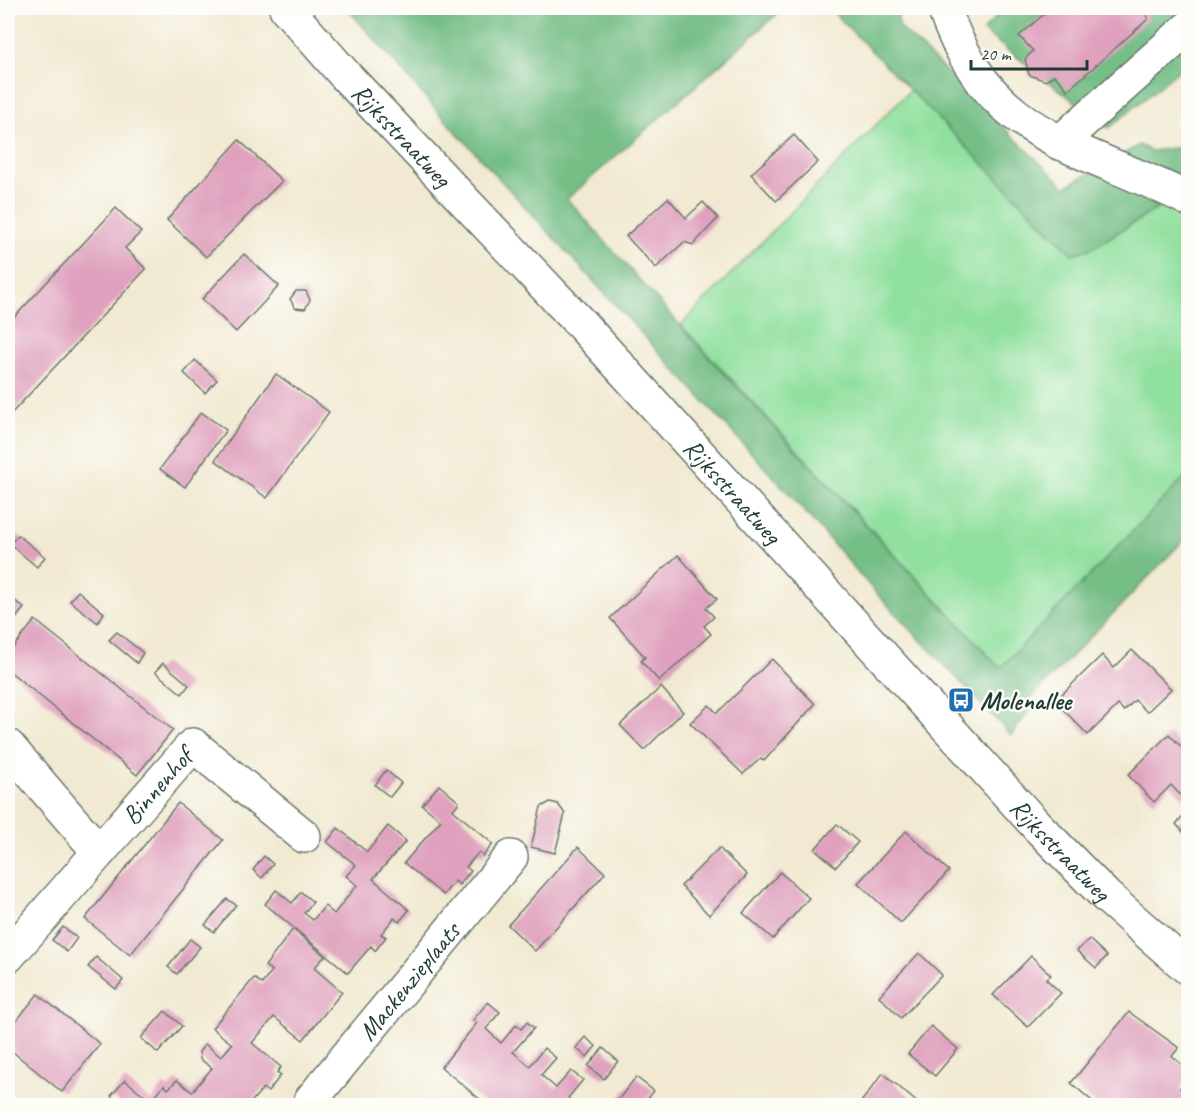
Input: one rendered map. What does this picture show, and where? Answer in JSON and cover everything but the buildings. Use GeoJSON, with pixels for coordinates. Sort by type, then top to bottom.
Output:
{"type":"FeatureCollection","features":[{"type":"Feature","properties":{"kind":"street","name":"Rijksstraatweg"},"geometry":{"type":"LineString","coordinates":[[286,8],[345,75],[583,326],[1037,826],[1106,896],[1188,968]]}},
{"type":"Feature","properties":{"kind":"street"},"geometry":{"type":"LineString","coordinates":[[944,8],[967,60],[989,90],[1020,120],[1059,143],[1188,199]]}},
{"type":"Feature","properties":{"kind":"street"},"geometry":{"type":"LineString","coordinates":[[1059,143],[1188,28]]}},
{"type":"Feature","properties":{"kind":"street","name":"Binnenhof"},"geometry":{"type":"LineString","coordinates":[[8,956],[193,745],[304,836]]}},
{"type":"Feature","properties":{"kind":"street"},"geometry":{"type":"LineString","coordinates":[[8,746],[99,852]]}},
{"type":"Feature","properties":{"kind":"street","name":"Mackenzieplaats"},"geometry":{"type":"LineString","coordinates":[[312,1106],[311,1100],[511,857]]}},
{"type":"Feature","properties":{"kind":"green space"},"geometry":{"type":"Polygon","coordinates":[[[347,8],[784,8],[567,199],[703,351],[1000,668],[1188,474],[1188,536],[1030,699],[1035,704],[1011,735],[877,594],[791,496],[448,123],[347,8]]]}},
{"type":"Feature","properties":{"kind":"green space"},"geometry":{"type":"Polygon","coordinates":[[[829,8],[897,8],[899,26],[1065,187],[1139,145],[1151,151],[1188,146],[1188,190],[1092,248],[1072,254],[829,8]]]}},
{"type":"Feature","properties":{"kind":"green space"},"geometry":{"type":"Polygon","coordinates":[[[1004,8],[1188,8],[1188,57],[1183,67],[1109,128],[983,31],[1004,8]]]}},
{"type":"Feature","properties":{"kind":"green space"},"geometry":{"type":"Polygon","coordinates":[[[910,90],[1072,254],[1092,248],[1188,190],[1188,474],[1000,668],[681,325],[910,90]]]}},
{"type":"Feature","properties":{"kind":"place","name":"Molenallee"},"geometry":{"type":"Point","coordinates":[961,700]}}]}
